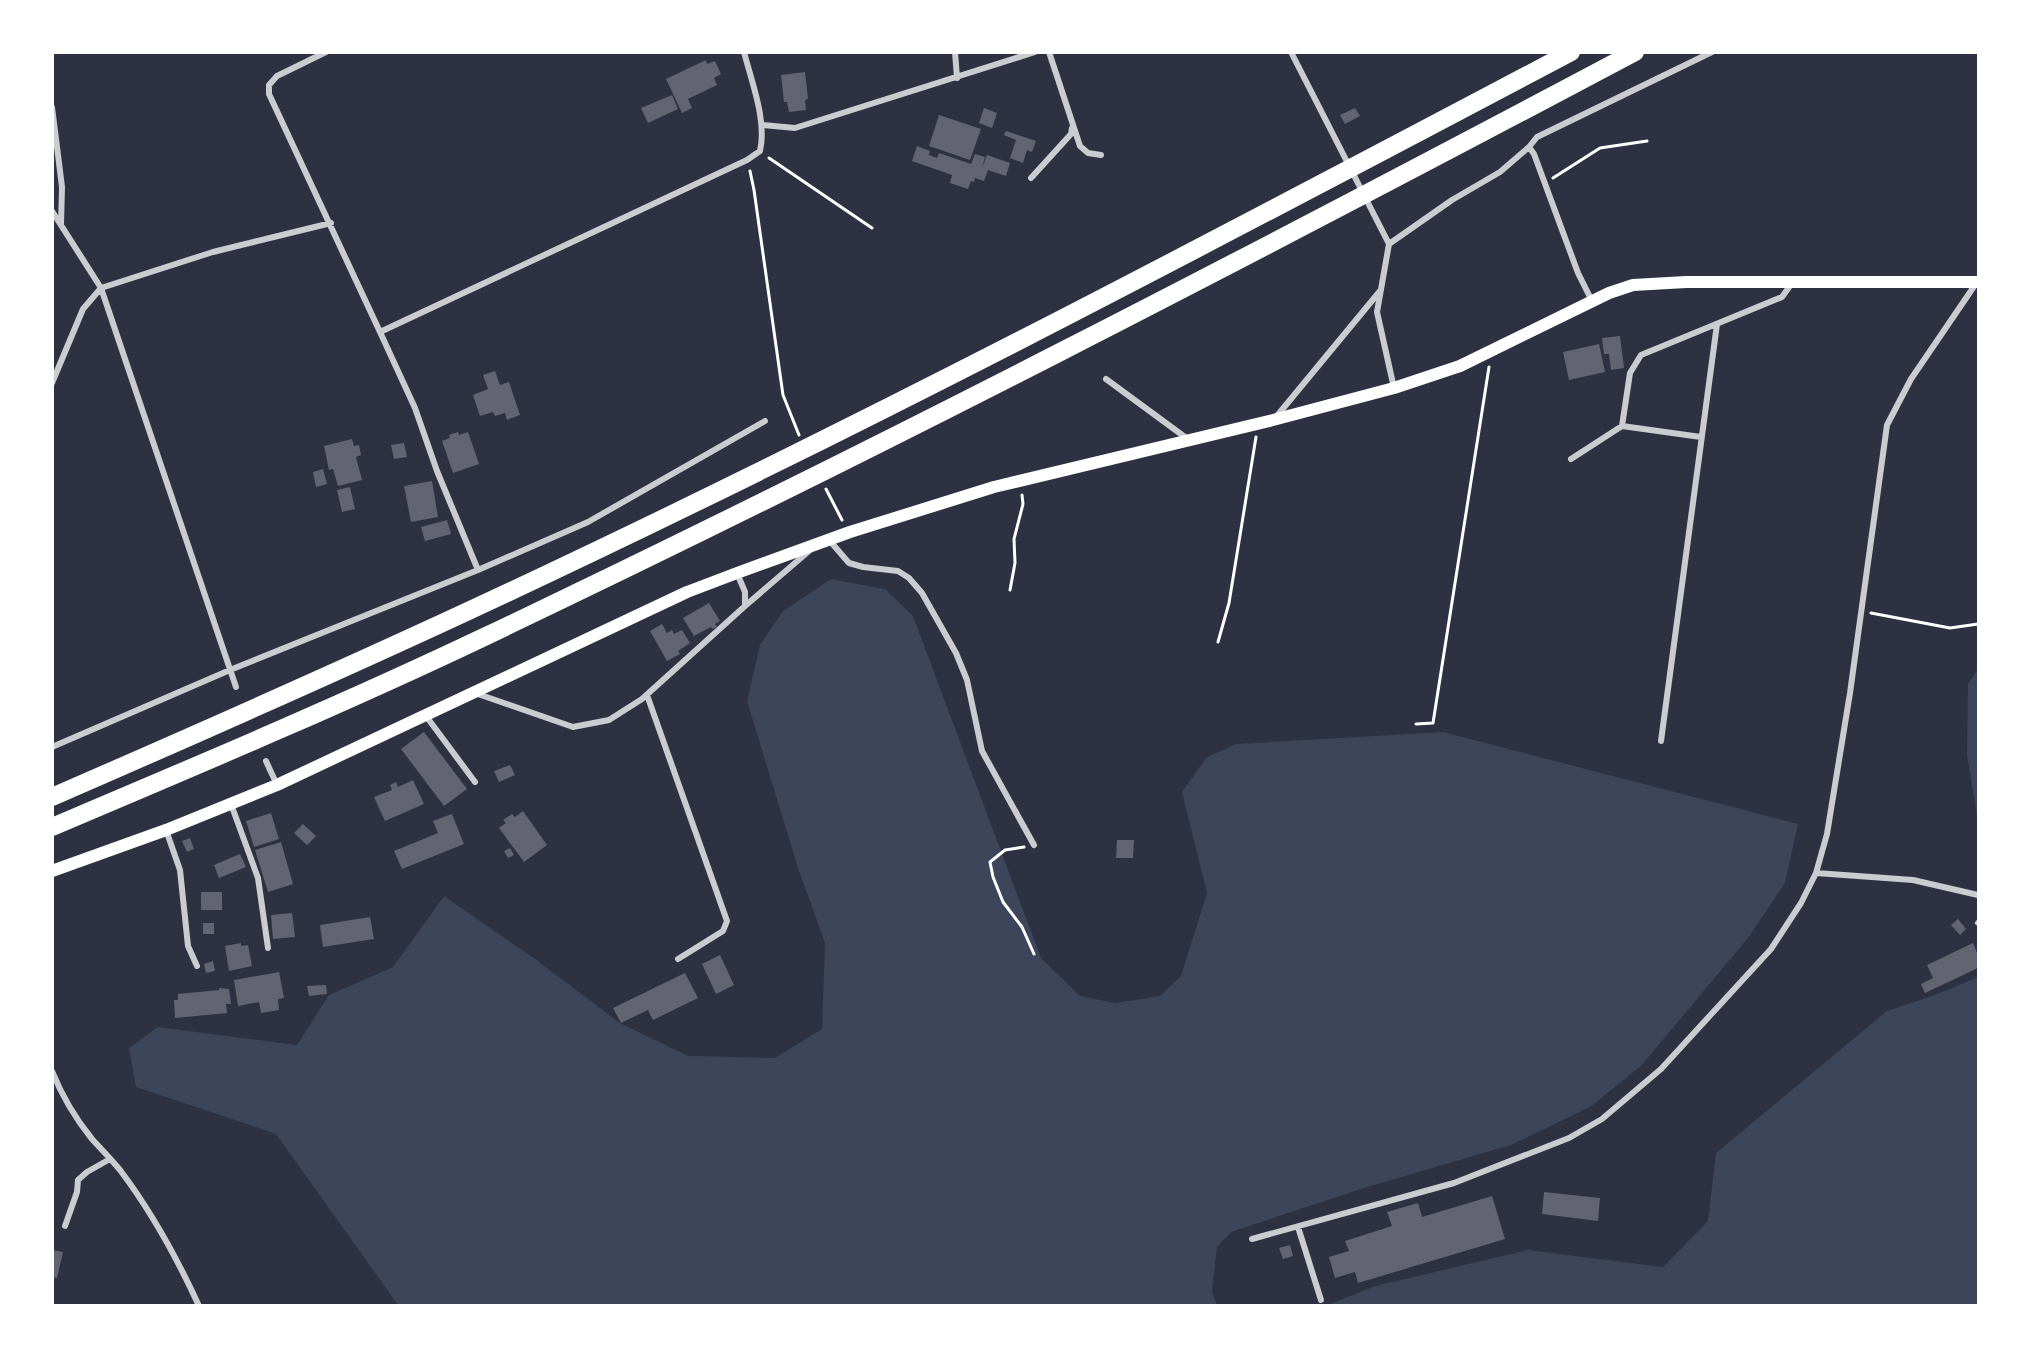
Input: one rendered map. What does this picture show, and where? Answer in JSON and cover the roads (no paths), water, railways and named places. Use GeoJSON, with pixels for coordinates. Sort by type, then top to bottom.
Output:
{"type":"FeatureCollection","features":[{"type":"Feature","properties":{"kind":"highway"},"geometry":{"type":"LineString","coordinates":[[52,796],[225,722],[466,613],[696,502],[1037,332],[1571,52]]}},
{"type":"Feature","properties":{"kind":"highway"},"geometry":{"type":"LineString","coordinates":[[52,827],[239,748],[446,654],[721,522],[1052,357],[1635,52]]}},
{"type":"Feature","properties":{"kind":"main road"},"geometry":{"type":"LineString","coordinates":[[52,871],[166,830],[277,785],[687,592],[737,573],[816,544],[951,500],[1394,388],[1460,366],[1609,293],[1633,285],[1686,282],[1978,282]]}},
{"type":"Feature","properties":{"kind":"street"},"geometry":{"type":"LineString","coordinates":[[326,52],[277,76],[269,85],[269,94],[331,223],[415,408],[437,471],[478,570]]}},
{"type":"Feature","properties":{"kind":"street"},"geometry":{"type":"LineString","coordinates":[[380,332],[747,160],[760,151],[763,125],[744,52]]}},
{"type":"Feature","properties":{"kind":"street"},"geometry":{"type":"LineString","coordinates":[[955,52],[957,78]]}},
{"type":"Feature","properties":{"kind":"street"},"geometry":{"type":"LineString","coordinates":[[763,125],[795,128],[1035,52]]}},
{"type":"Feature","properties":{"kind":"street"},"geometry":{"type":"LineString","coordinates":[[1049,52],[1080,146],[1088,153],[1101,155]]}},
{"type":"Feature","properties":{"kind":"street"},"geometry":{"type":"LineString","coordinates":[[1291,52],[1331,126],[1389,244],[1377,312],[1394,388]]}},
{"type":"Feature","properties":{"kind":"street"},"geometry":{"type":"LineString","coordinates":[[1389,244],[1452,200],[1500,172],[1529,147],[1537,136],[1712,52]]}},
{"type":"Feature","properties":{"kind":"street"},"geometry":{"type":"LineString","coordinates":[[52,107],[62,187],[61,225]]}},
{"type":"Feature","properties":{"kind":"street"},"geometry":{"type":"LineString","coordinates":[[1031,178],[1071,134],[1072,126]]}},
{"type":"Feature","properties":{"kind":"street"},"geometry":{"type":"LineString","coordinates":[[1529,147],[1545,183],[1578,273],[1592,301]]}},
{"type":"Feature","properties":{"kind":"street"},"geometry":{"type":"LineString","coordinates":[[52,211],[101,288],[236,687]]}},
{"type":"Feature","properties":{"kind":"street"},"geometry":{"type":"LineString","coordinates":[[52,383],[83,309],[101,288],[213,252],[331,223]]}},
{"type":"Feature","properties":{"kind":"street"},"geometry":{"type":"LineString","coordinates":[[1622,426],[1630,373],[1641,355],[1782,297],[1792,282]]}},
{"type":"Feature","properties":{"kind":"street"},"geometry":{"type":"LineString","coordinates":[[1252,1239],[1454,1183],[1569,1138],[1602,1119],[1661,1069],[1771,949],[1801,903],[1816,873],[1827,834],[1862,611],[1887,425],[1911,379],[1978,282]]}},
{"type":"Feature","properties":{"kind":"street"},"geometry":{"type":"LineString","coordinates":[[1274,420],[1380,291]]}},
{"type":"Feature","properties":{"kind":"street"},"geometry":{"type":"LineString","coordinates":[[1661,741],[1717,324]]}},
{"type":"Feature","properties":{"kind":"street"},"geometry":{"type":"LineString","coordinates":[[1106,379],[1190,440]]}},
{"type":"Feature","properties":{"kind":"street"},"geometry":{"type":"LineString","coordinates":[[52,747],[230,670],[478,570],[588,522],[765,421]]}},
{"type":"Feature","properties":{"kind":"street"},"geometry":{"type":"LineString","coordinates":[[1571,459],[1622,426],[1701,437]]}},
{"type":"Feature","properties":{"kind":"street"},"geometry":{"type":"LineString","coordinates":[[829,540],[849,563],[898,571],[909,578],[922,593],[956,653],[967,680],[982,751],[1034,845]]}},
{"type":"Feature","properties":{"kind":"street"},"geometry":{"type":"LineString","coordinates":[[475,693],[573,727],[609,720],[647,695],[816,544]]}},
{"type":"Feature","properties":{"kind":"street"},"geometry":{"type":"LineString","coordinates":[[737,573],[745,592],[746,606]]}},
{"type":"Feature","properties":{"kind":"street"},"geometry":{"type":"LineString","coordinates":[[647,695],[727,921],[723,931],[678,959]]}},
{"type":"Feature","properties":{"kind":"street"},"geometry":{"type":"LineString","coordinates":[[426,716],[475,782]]}},
{"type":"Feature","properties":{"kind":"street"},"geometry":{"type":"LineString","coordinates":[[266,761],[277,785]]}},
{"type":"Feature","properties":{"kind":"street"},"geometry":{"type":"LineString","coordinates":[[231,803],[258,878],[268,948]]}},
{"type":"Feature","properties":{"kind":"street"},"geometry":{"type":"LineString","coordinates":[[166,830],[180,870],[188,946],[197,966]]}},
{"type":"Feature","properties":{"kind":"street"},"geometry":{"type":"LineString","coordinates":[[1816,873],[1913,880],[1978,894]]}},
{"type":"Feature","properties":{"kind":"street"},"geometry":{"type":"LineString","coordinates":[[52,1071],[73,1113],[149,1211],[199,1305]]}},
{"type":"Feature","properties":{"kind":"street"},"geometry":{"type":"LineString","coordinates":[[65,1226],[77,1192],[78,1180],[110,1159]]}},
{"type":"Feature","properties":{"kind":"street"},"geometry":{"type":"LineString","coordinates":[[1298,1227],[1321,1300]]}}]}
